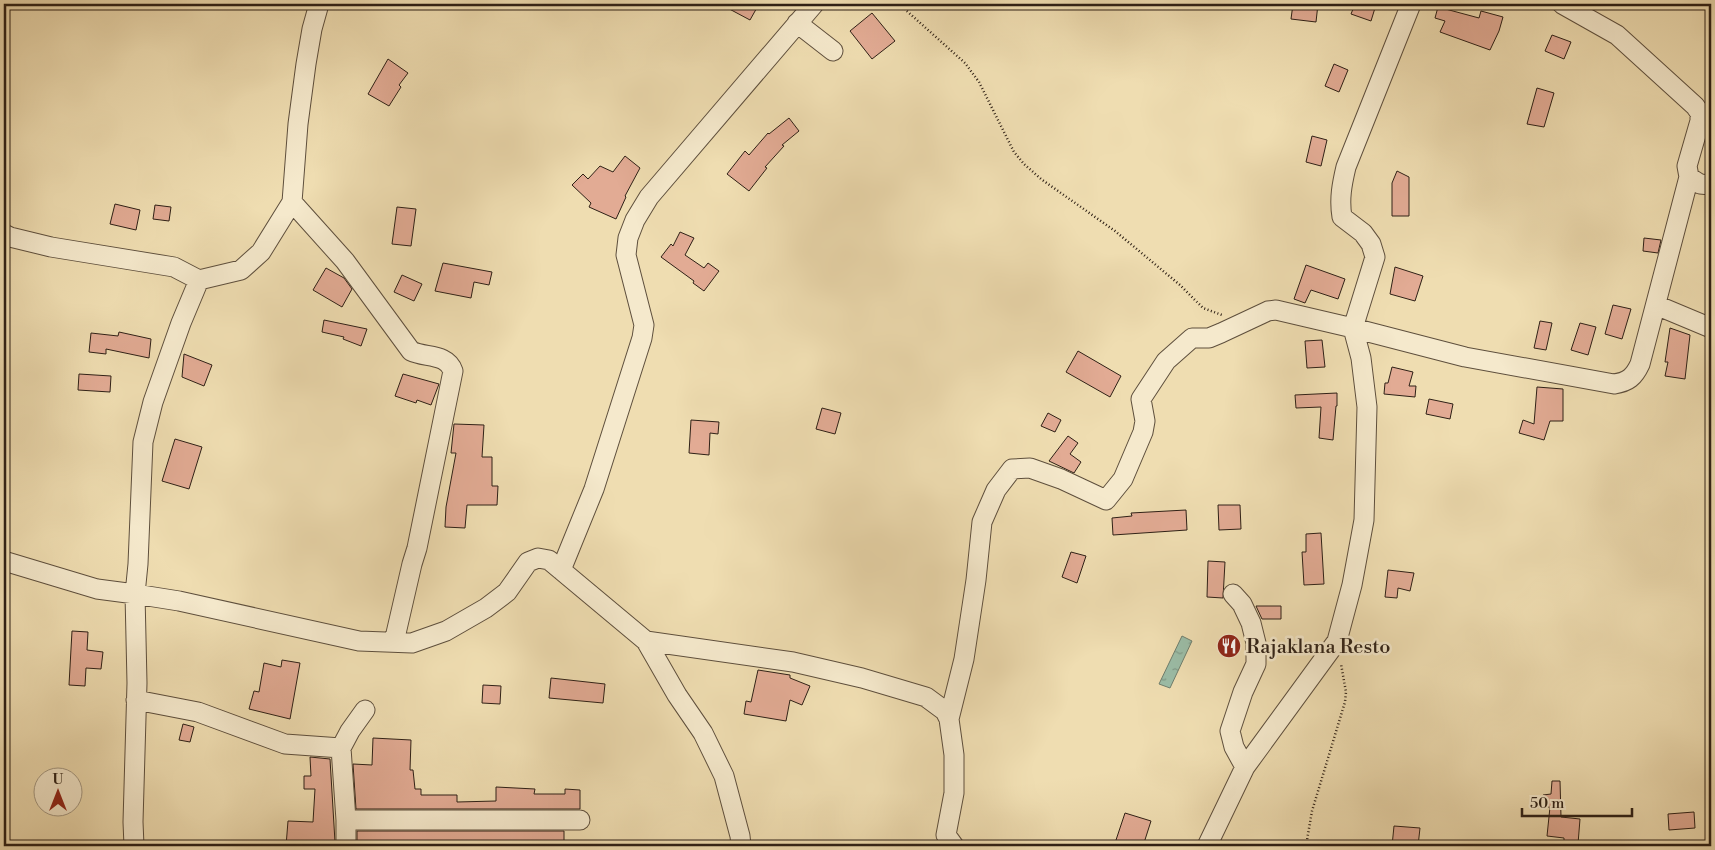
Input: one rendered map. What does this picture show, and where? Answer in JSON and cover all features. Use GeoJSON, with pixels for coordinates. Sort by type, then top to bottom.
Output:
{"type":"FeatureCollection","features":[{"type":"Feature","properties":{"kind":"street"},"geometry":{"type":"LineString","coordinates":[[4,234],[51,248],[174,267],[199,280],[241,270],[261,252],[292,202],[298,124],[306,64],[312,29],[319,4]]}},
{"type":"Feature","properties":{"kind":"street"},"geometry":{"type":"LineString","coordinates":[[561,570],[594,488],[642,338],[644,325],[626,255],[628,238],[635,220],[649,197],[814,4]]}},
{"type":"Feature","properties":{"kind":"street"},"geometry":{"type":"LineString","coordinates":[[1207,846],[1245,767],[1337,641],[1352,585],[1364,520],[1367,407],[1361,358],[1353,328],[1375,257],[1371,244],[1362,233],[1342,217],[1340,192],[1346,167],[1411,4]]}},
{"type":"Feature","properties":{"kind":"street"},"geometry":{"type":"LineString","coordinates":[[949,719],[964,659],[976,580],[982,522],[996,490],[1012,469],[1030,468],[1061,479],[1106,500],[1123,479],[1143,432],[1145,421],[1141,399],[1166,361],[1192,338],[1209,338],[1268,311],[1276,310],[1466,357],[1614,384],[1625,382],[1635,375],[1640,364],[1690,177],[1687,166],[1700,120],[1705,110],[1696,106],[1617,36],[1562,4]]}},
{"type":"Feature","properties":{"kind":"street"},"geometry":{"type":"LineString","coordinates":[[797,23],[833,51]]}},
{"type":"Feature","properties":{"kind":"street"},"geometry":{"type":"LineString","coordinates":[[1690,177],[1700,184],[1711,185]]}},
{"type":"Feature","properties":{"kind":"street"},"geometry":{"type":"LineString","coordinates":[[292,202],[345,261],[411,351],[419,356],[432,356],[444,360],[450,364],[453,371],[417,548],[394,642]]}},
{"type":"Feature","properties":{"kind":"street"},"geometry":{"type":"LineString","coordinates":[[134,846],[132,822],[136,700],[135,594],[143,442],[153,402],[181,323],[199,280]]}},
{"type":"Feature","properties":{"kind":"street"},"geometry":{"type":"LineString","coordinates":[[1656,305],[1711,328]]}},
{"type":"Feature","properties":{"kind":"street"},"geometry":{"type":"LineString","coordinates":[[4,561],[97,589],[179,601],[359,641],[412,643],[446,632],[486,608],[506,592],[528,562],[538,558],[549,560],[646,641],[677,695],[703,733],[724,776],[741,846]]}},
{"type":"Feature","properties":{"kind":"street"},"geometry":{"type":"LineString","coordinates":[[1233,594],[1242,604],[1251,623],[1256,643],[1256,664],[1243,692],[1230,731],[1234,747],[1245,767]]}},
{"type":"Feature","properties":{"kind":"street"},"geometry":{"type":"LineString","coordinates":[[646,641],[793,662],[862,678],[926,697],[945,711],[949,719],[954,754],[954,793],[946,835],[954,846]]}},
{"type":"Feature","properties":{"kind":"street"},"geometry":{"type":"LineString","coordinates":[[136,700],[198,712],[285,744],[341,748]]}},
{"type":"Feature","properties":{"kind":"street"},"geometry":{"type":"LineString","coordinates":[[346,846],[341,748],[365,710]]}},
{"type":"Feature","properties":{"kind":"street"},"geometry":{"type":"LineString","coordinates":[[346,820],[580,820]]}},
{"type":"Feature","properties":{"kind":"path"},"geometry":{"type":"LineString","coordinates":[[899,4],[965,63],[979,82],[1014,152],[1024,164],[1041,179],[1115,231],[1203,308],[1226,317]]}},
{"type":"Feature","properties":{"kind":"path"},"geometry":{"type":"LineString","coordinates":[[1306,846],[1312,811],[1345,702],[1346,692],[1337,641]]}},
{"type":"Feature","properties":{"kind":"water"},"geometry":{"type":"Polygon","coordinates":[[[1182,636],[1192,641],[1170,688],[1159,684],[1182,636]]]}},
{"type":"Feature","properties":{"kind":"building"},"geometry":{"type":"Polygon","coordinates":[[[720,4],[759,4],[750,20],[720,4]]]}},
{"type":"Feature","properties":{"kind":"building"},"geometry":{"type":"Polygon","coordinates":[[[1293,4],[1318,4],[1316,22],[1291,19],[1293,4]]]}},
{"type":"Feature","properties":{"kind":"building"},"geometry":{"type":"Polygon","coordinates":[[[1355,4],[1364,4],[1375,8],[1371,21],[1351,14],[1355,4]]]}},
{"type":"Feature","properties":{"kind":"building"},"geometry":{"type":"Polygon","coordinates":[[[1438,7],[1479,18],[1481,11],[1503,17],[1490,50],[1440,32],[1445,21],[1435,18],[1438,7]]]}},
{"type":"Feature","properties":{"kind":"building"},"geometry":{"type":"Polygon","coordinates":[[[872,13],[895,41],[872,59],[850,31],[872,13]]]}},
{"type":"Feature","properties":{"kind":"building"},"geometry":{"type":"Polygon","coordinates":[[[1552,35],[1571,42],[1564,59],[1545,51],[1552,35]]]}},
{"type":"Feature","properties":{"kind":"building"},"geometry":{"type":"Polygon","coordinates":[[[388,59],[408,73],[399,85],[401,87],[389,106],[368,94],[388,59]]]}},
{"type":"Feature","properties":{"kind":"building"},"geometry":{"type":"Polygon","coordinates":[[[1334,64],[1348,70],[1339,92],[1325,86],[1334,64]]]}},
{"type":"Feature","properties":{"kind":"building"},"geometry":{"type":"Polygon","coordinates":[[[1537,88],[1554,93],[1544,127],[1527,124],[1537,88]]]}},
{"type":"Feature","properties":{"kind":"building"},"geometry":{"type":"Polygon","coordinates":[[[789,118],[799,131],[782,145],[784,146],[765,167],[767,168],[749,191],[727,174],[745,151],[749,155],[768,133],[789,118]]]}},
{"type":"Feature","properties":{"kind":"building"},"geometry":{"type":"Polygon","coordinates":[[[1312,136],[1327,140],[1321,166],[1306,162],[1312,136]]]}},
{"type":"Feature","properties":{"kind":"building"},"geometry":{"type":"Polygon","coordinates":[[[625,156],[640,168],[625,196],[616,219],[589,207],[591,203],[572,185],[583,174],[588,179],[600,166],[613,172],[625,156]]]}},
{"type":"Feature","properties":{"kind":"building"},"geometry":{"type":"Polygon","coordinates":[[[1397,171],[1409,177],[1409,216],[1392,216],[1392,183],[1397,171]]]}},
{"type":"Feature","properties":{"kind":"building"},"geometry":{"type":"Polygon","coordinates":[[[115,204],[140,210],[136,230],[110,224],[115,204]]]}},
{"type":"Feature","properties":{"kind":"building"},"geometry":{"type":"Polygon","coordinates":[[[155,205],[171,207],[169,221],[153,219],[155,205]]]}},
{"type":"Feature","properties":{"kind":"building"},"geometry":{"type":"Polygon","coordinates":[[[397,207],[416,209],[411,246],[392,244],[397,207]]]}},
{"type":"Feature","properties":{"kind":"building"},"geometry":{"type":"Polygon","coordinates":[[[680,232],[694,238],[685,255],[704,268],[708,263],[719,271],[704,291],[693,283],[694,281],[661,257],[671,244],[673,246],[680,232]]]}},
{"type":"Feature","properties":{"kind":"building"},"geometry":{"type":"Polygon","coordinates":[[[1644,238],[1661,240],[1658,253],[1643,251],[1644,238]]]}},
{"type":"Feature","properties":{"kind":"building"},"geometry":{"type":"Polygon","coordinates":[[[443,263],[492,272],[489,285],[474,282],[471,298],[435,291],[443,263]]]}},
{"type":"Feature","properties":{"kind":"building"},"geometry":{"type":"Polygon","coordinates":[[[1306,265],[1345,279],[1338,299],[1311,290],[1305,303],[1294,299],[1306,265]]]}},
{"type":"Feature","properties":{"kind":"building"},"geometry":{"type":"Polygon","coordinates":[[[1395,267],[1423,276],[1415,301],[1390,294],[1395,267]]]}},
{"type":"Feature","properties":{"kind":"building"},"geometry":{"type":"Polygon","coordinates":[[[326,268],[344,278],[352,289],[342,307],[313,290],[326,268]]]}},
{"type":"Feature","properties":{"kind":"building"},"geometry":{"type":"Polygon","coordinates":[[[402,275],[422,284],[414,301],[394,292],[402,275]]]}},
{"type":"Feature","properties":{"kind":"building"},"geometry":{"type":"Polygon","coordinates":[[[1613,305],[1631,309],[1622,339],[1605,334],[1613,305]]]}},
{"type":"Feature","properties":{"kind":"building"},"geometry":{"type":"Polygon","coordinates":[[[324,320],[367,329],[361,346],[343,339],[344,337],[322,332],[324,320]]]}},
{"type":"Feature","properties":{"kind":"building"},"geometry":{"type":"Polygon","coordinates":[[[1540,321],[1552,323],[1546,350],[1534,348],[1540,321]]]}},
{"type":"Feature","properties":{"kind":"building"},"geometry":{"type":"Polygon","coordinates":[[[1580,323],[1596,327],[1588,355],[1571,350],[1580,323]]]}},
{"type":"Feature","properties":{"kind":"building"},"geometry":{"type":"Polygon","coordinates":[[[1670,328],[1690,335],[1685,379],[1665,376],[1668,362],[1665,362],[1670,328]]]}},
{"type":"Feature","properties":{"kind":"building"},"geometry":{"type":"Polygon","coordinates":[[[119,332],[151,339],[149,358],[106,349],[106,354],[89,352],[91,333],[118,336],[119,332]]]}},
{"type":"Feature","properties":{"kind":"building"},"geometry":{"type":"Polygon","coordinates":[[[1322,340],[1325,367],[1307,368],[1305,341],[1322,340]]]}},
{"type":"Feature","properties":{"kind":"building"},"geometry":{"type":"Polygon","coordinates":[[[1078,351],[1121,376],[1110,397],[1066,372],[1078,351]]]}},
{"type":"Feature","properties":{"kind":"building"},"geometry":{"type":"Polygon","coordinates":[[[184,354],[212,365],[204,386],[182,377],[184,354]]]}},
{"type":"Feature","properties":{"kind":"building"},"geometry":{"type":"Polygon","coordinates":[[[1392,367],[1413,372],[1409,386],[1416,386],[1415,397],[1384,394],[1385,383],[1388,383],[1392,367]]]}},
{"type":"Feature","properties":{"kind":"building"},"geometry":{"type":"Polygon","coordinates":[[[79,374],[111,376],[110,392],[78,390],[79,374]]]}},
{"type":"Feature","properties":{"kind":"building"},"geometry":{"type":"Polygon","coordinates":[[[403,374],[439,384],[431,405],[417,400],[416,403],[395,396],[403,374]]]}},
{"type":"Feature","properties":{"kind":"building"},"geometry":{"type":"Polygon","coordinates":[[[1537,387],[1563,389],[1563,421],[1550,421],[1544,440],[1519,433],[1523,420],[1534,424],[1537,387]]]}},
{"type":"Feature","properties":{"kind":"building"},"geometry":{"type":"Polygon","coordinates":[[[1337,393],[1333,440],[1319,438],[1321,407],[1296,408],[1295,395],[1337,393]]]}},
{"type":"Feature","properties":{"kind":"building"},"geometry":{"type":"Polygon","coordinates":[[[1429,399],[1453,404],[1450,419],[1426,414],[1429,399]]]}},
{"type":"Feature","properties":{"kind":"building"},"geometry":{"type":"Polygon","coordinates":[[[822,408],[841,413],[835,434],[816,429],[822,408]]]}},
{"type":"Feature","properties":{"kind":"building"},"geometry":{"type":"Polygon","coordinates":[[[1048,413],[1061,420],[1055,432],[1041,426],[1048,413]]]}},
{"type":"Feature","properties":{"kind":"building"},"geometry":{"type":"Polygon","coordinates":[[[691,420],[719,422],[718,434],[710,433],[709,455],[689,453],[691,420]]]}},
{"type":"Feature","properties":{"kind":"building"},"geometry":{"type":"Polygon","coordinates":[[[454,424],[484,425],[482,457],[492,457],[492,486],[498,486],[497,505],[467,505],[465,528],[445,527],[446,507],[456,453],[451,453],[454,424]]]}},
{"type":"Feature","properties":{"kind":"building"},"geometry":{"type":"Polygon","coordinates":[[[1068,436],[1078,443],[1070,454],[1081,462],[1074,473],[1049,461],[1068,436]]]}},
{"type":"Feature","properties":{"kind":"building"},"geometry":{"type":"Polygon","coordinates":[[[175,439],[202,447],[189,489],[162,481],[175,439]]]}},
{"type":"Feature","properties":{"kind":"building"},"geometry":{"type":"Polygon","coordinates":[[[1218,505],[1240,505],[1241,529],[1219,530],[1218,505]]]}},
{"type":"Feature","properties":{"kind":"building"},"geometry":{"type":"Polygon","coordinates":[[[1186,510],[1187,530],[1113,535],[1112,518],[1132,516],[1131,513],[1186,510]]]}},
{"type":"Feature","properties":{"kind":"building"},"geometry":{"type":"Polygon","coordinates":[[[1321,533],[1324,584],[1304,585],[1302,552],[1306,552],[1306,534],[1321,533]]]}},
{"type":"Feature","properties":{"kind":"building"},"geometry":{"type":"Polygon","coordinates":[[[1071,552],[1086,556],[1077,583],[1062,577],[1071,552]]]}},
{"type":"Feature","properties":{"kind":"building"},"geometry":{"type":"Polygon","coordinates":[[[1208,561],[1225,562],[1223,598],[1207,597],[1208,561]]]}},
{"type":"Feature","properties":{"kind":"building"},"geometry":{"type":"Polygon","coordinates":[[[1388,570],[1414,573],[1410,591],[1398,588],[1397,598],[1385,597],[1388,570]]]}},
{"type":"Feature","properties":{"kind":"building"},"geometry":{"type":"Polygon","coordinates":[[[1256,606],[1281,606],[1281,619],[1262,619],[1256,606]]]}},
{"type":"Feature","properties":{"kind":"building"},"geometry":{"type":"Polygon","coordinates":[[[72,631],[88,632],[87,650],[103,652],[101,669],[86,668],[85,686],[69,685],[72,631]]]}},
{"type":"Feature","properties":{"kind":"building"},"geometry":{"type":"Polygon","coordinates":[[[282,660],[300,663],[290,719],[249,709],[254,691],[259,692],[264,663],[281,667],[282,660]]]}},
{"type":"Feature","properties":{"kind":"building"},"geometry":{"type":"Polygon","coordinates":[[[758,670],[790,675],[790,678],[810,686],[802,705],[790,700],[786,721],[744,714],[746,701],[751,702],[758,670]]]}},
{"type":"Feature","properties":{"kind":"building"},"geometry":{"type":"Polygon","coordinates":[[[551,678],[605,684],[603,703],[549,698],[551,678]]]}},
{"type":"Feature","properties":{"kind":"building"},"geometry":{"type":"Polygon","coordinates":[[[483,685],[501,686],[500,704],[482,703],[483,685]]]}},
{"type":"Feature","properties":{"kind":"building"},"geometry":{"type":"Polygon","coordinates":[[[183,724],[194,727],[190,742],[179,740],[183,724]]]}},
{"type":"Feature","properties":{"kind":"building"},"geometry":{"type":"Polygon","coordinates":[[[373,738],[411,740],[410,770],[413,770],[415,789],[421,789],[421,795],[457,795],[457,802],[496,801],[496,787],[535,789],[534,794],[565,794],[565,789],[580,790],[580,809],[356,809],[353,764],[372,765],[373,738]]]}},
{"type":"Feature","properties":{"kind":"building"},"geometry":{"type":"Polygon","coordinates":[[[310,757],[330,759],[335,842],[327,842],[327,846],[286,846],[288,821],[313,822],[315,789],[304,789],[304,776],[311,776],[310,757]]]}},
{"type":"Feature","properties":{"kind":"building"},"geometry":{"type":"Polygon","coordinates":[[[1552,781],[1560,781],[1561,817],[1580,819],[1578,844],[1564,843],[1564,838],[1547,836],[1550,807],[1543,807],[1543,795],[1551,794],[1552,781]]]}},
{"type":"Feature","properties":{"kind":"building"},"geometry":{"type":"Polygon","coordinates":[[[1694,812],[1695,828],[1669,830],[1668,814],[1694,812]]]}},
{"type":"Feature","properties":{"kind":"building"},"geometry":{"type":"Polygon","coordinates":[[[1125,813],[1151,821],[1143,846],[1114,846],[1125,813]]]}},
{"type":"Feature","properties":{"kind":"building"},"geometry":{"type":"Polygon","coordinates":[[[1394,826],[1420,828],[1418,846],[1392,846],[1394,826]]]}},
{"type":"Feature","properties":{"kind":"building"},"geometry":{"type":"Polygon","coordinates":[[[357,831],[564,831],[564,846],[393,846],[393,842],[357,842],[357,831]]]}},
{"type":"Feature","properties":{"kind":"place","name":"Rajaklana Resto"},"geometry":{"type":"Point","coordinates":[1229,646]}}]}
